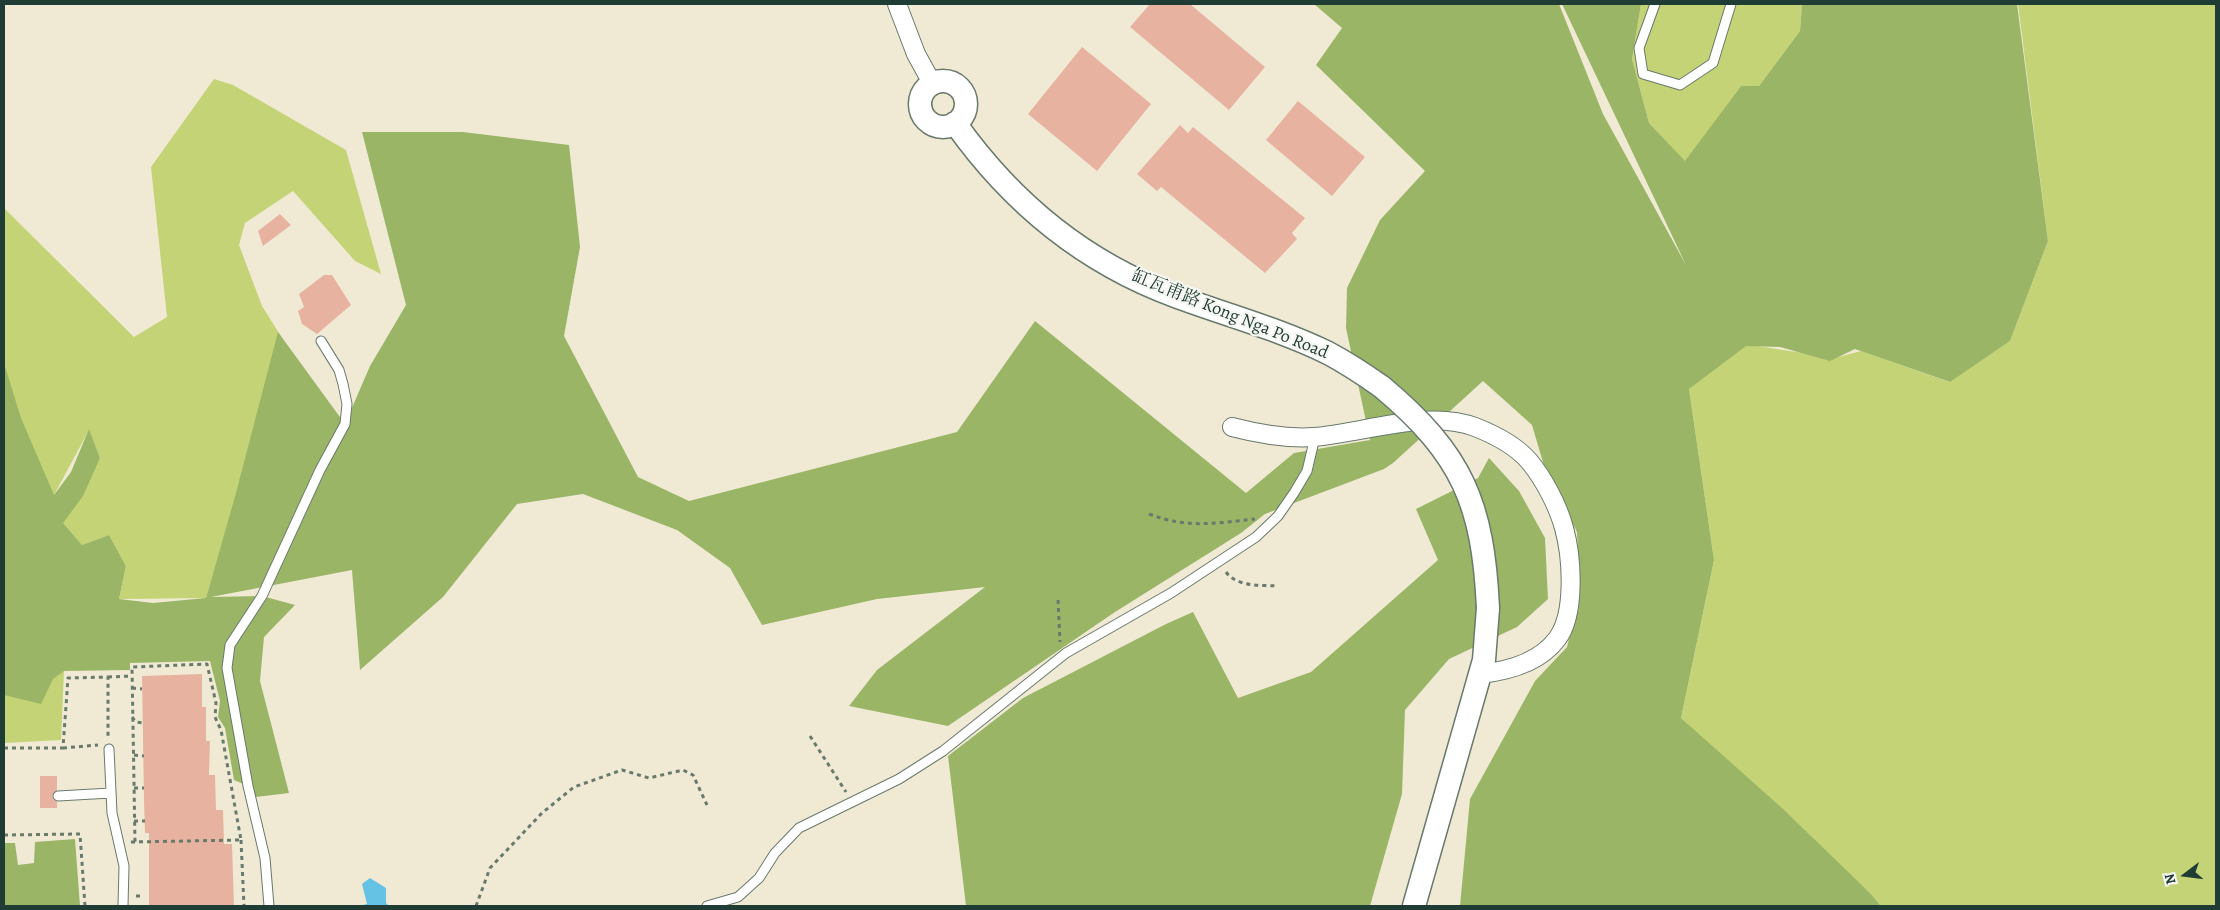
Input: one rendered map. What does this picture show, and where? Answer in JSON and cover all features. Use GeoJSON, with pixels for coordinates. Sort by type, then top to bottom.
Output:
{"type":"FeatureCollection","features":[{"type":"Feature","properties":{"kind":"street"},"geometry":{"type":"LineString","coordinates":[[897,4],[916,54],[932,83]]}},
{"type":"Feature","properties":{"kind":"street"},"geometry":{"type":"LineString","coordinates":[[943,80],[950,81],[961,89],[964,96],[965,110],[955,123],[944,127],[936,126],[924,118],[920,104],[921,96],[932,83],[943,80]]}},
{"type":"Feature","properties":{"kind":"street","name":"缸瓦甫路 Kong Nga Po Road"},"geometry":{"type":"LineString","coordinates":[[955,123],[984,162],[1021,201],[1056,230],[1090,254],[1144,283],[1174,296],[1282,334],[1321,350],[1382,387],[1416,417],[1436,438],[1453,463],[1467,491],[1476,516],[1486,560],[1488,608],[1484,660],[1414,906]]}},
{"type":"Feature","properties":{"kind":"street"},"geometry":{"type":"LineString","coordinates":[[1232,427],[1276,436],[1315,437],[1434,421],[1459,422],[1476,427],[1505,442],[1529,461],[1550,495],[1564,529],[1570,565],[1570,590],[1566,623],[1557,639],[1537,657],[1515,668],[1480,674]]}},
{"type":"Feature","properties":{"kind":"lane"},"geometry":{"type":"LineString","coordinates":[[1655,4],[1640,48],[1643,74],[1680,85],[1713,63],[1731,4]]}},
{"type":"Feature","properties":{"kind":"lane"},"geometry":{"type":"LineString","coordinates":[[269,906],[266,858],[248,786],[227,668],[230,645],[262,596],[307,503],[320,470],[345,424],[347,404],[341,377],[321,340]]}},
{"type":"Feature","properties":{"kind":"lane"},"geometry":{"type":"LineString","coordinates":[[707,906],[738,897],[759,878],[775,853],[799,828],[899,779],[943,750],[1066,653],[1171,593],[1256,537],[1278,516],[1307,471],[1315,437]]}},
{"type":"Feature","properties":{"kind":"lane"},"geometry":{"type":"LineString","coordinates":[[109,747],[112,814],[124,866],[123,906]]}},
{"type":"Feature","properties":{"kind":"lane"},"geometry":{"type":"LineString","coordinates":[[58,796],[111,793]]}},
{"type":"Feature","properties":{"kind":"path"},"geometry":{"type":"LineString","coordinates":[[1150,514],[1171,523],[1209,524],[1278,516]]}},
{"type":"Feature","properties":{"kind":"path"},"geometry":{"type":"LineString","coordinates":[[1218,562],[1230,578],[1247,584],[1277,586]]}},
{"type":"Feature","properties":{"kind":"path"},"geometry":{"type":"LineString","coordinates":[[1058,600],[1060,646]]}},
{"type":"Feature","properties":{"kind":"path"},"geometry":{"type":"LineString","coordinates":[[135,842],[132,667],[207,664],[216,703],[215,717],[221,730],[241,840],[244,906]]}},
{"type":"Feature","properties":{"kind":"path"},"geometry":{"type":"LineString","coordinates":[[63,748],[68,678],[132,676]]}},
{"type":"Feature","properties":{"kind":"path"},"geometry":{"type":"LineString","coordinates":[[4,748],[109,747],[108,677]]}},
{"type":"Feature","properties":{"kind":"path"},"geometry":{"type":"LineString","coordinates":[[132,688],[142,689]]}},
{"type":"Feature","properties":{"kind":"path"},"geometry":{"type":"LineString","coordinates":[[132,716],[136,722],[143,723]]}},
{"type":"Feature","properties":{"kind":"path"},"geometry":{"type":"LineString","coordinates":[[810,736],[841,784]]}},
{"type":"Feature","properties":{"kind":"path"},"geometry":{"type":"LineString","coordinates":[[134,755],[144,756]]}},
{"type":"Feature","properties":{"kind":"path"},"geometry":{"type":"LineString","coordinates":[[476,906],[490,868],[542,813],[574,787],[622,770],[649,778],[683,770],[692,775],[708,805]]}},
{"type":"Feature","properties":{"kind":"path"},"geometry":{"type":"LineString","coordinates":[[134,788],[144,788]]}},
{"type":"Feature","properties":{"kind":"path"},"geometry":{"type":"LineString","coordinates":[[134,821],[145,821]]}},
{"type":"Feature","properties":{"kind":"path"},"geometry":{"type":"LineString","coordinates":[[4,835],[80,834],[85,906]]}},
{"type":"Feature","properties":{"kind":"path"},"geometry":{"type":"LineString","coordinates":[[118,843],[241,840]]}},
{"type":"Feature","properties":{"kind":"green space"},"geometry":{"type":"Polygon","coordinates":[[[1314,4],[1559,4],[1603,114],[1686,265],[1562,4],[1641,4],[1632,59],[1649,123],[1685,161],[1741,86],[1759,86],[1800,31],[1802,4],[2017,4],[2048,241],[2010,341],[1950,382],[1855,349],[1830,361],[1780,347],[1746,346],[1689,389],[1714,560],[1681,718],[1783,809],[1881,906],[1460,906],[1470,799],[1535,681],[1567,647],[1580,595],[1577,532],[1545,469],[1532,425],[1483,381],[1384,469],[1265,514],[1241,533],[1115,612],[948,726],[849,706],[877,670],[985,587],[877,599],[762,625],[730,568],[677,530],[583,494],[517,504],[443,597],[360,670],[352,570],[211,597],[262,596],[295,605],[264,637],[260,681],[289,793],[256,797],[248,786],[234,780],[225,728],[218,717],[220,701],[210,661],[130,663],[130,670],[64,671],[53,679],[41,704],[4,695],[4,363],[21,418],[54,495],[71,472],[89,429],[100,458],[83,496],[63,523],[82,545],[109,535],[126,566],[119,599],[153,603],[206,598],[236,493],[278,332],[345,424],[370,366],[406,305],[362,132],[463,132],[569,145],[580,247],[564,336],[638,477],[689,501],[957,432],[1035,321],[1246,493],[1294,453],[1370,440],[1346,328],[1347,288],[1380,220],[1425,171],[1316,65],[1342,28],[1314,4]]]}},
{"type":"Feature","properties":{"kind":"green space"},"geometry":{"type":"Polygon","coordinates":[[[1641,4],[1802,4],[1800,31],[1759,86],[1741,86],[1685,162],[1649,123],[1632,59],[1641,4]]]}},
{"type":"Feature","properties":{"kind":"green space"},"geometry":{"type":"Polygon","coordinates":[[[2018,4],[2216,4],[2216,906],[1881,906],[1871,894],[1681,718],[1714,560],[1689,389],[1738,343],[1835,358],[1861,351],[1949,382],[2010,341],[2048,241],[2018,4]]]}},
{"type":"Feature","properties":{"kind":"green space"},"geometry":{"type":"Polygon","coordinates":[[[214,79],[233,85],[346,150],[381,274],[355,261],[293,191],[245,223],[239,245],[262,306],[282,338],[206,598],[119,599],[126,566],[109,535],[82,545],[62,523],[100,458],[89,430],[54,495],[64,671],[61,740],[4,743],[4,208],[134,337],[167,317],[151,167],[214,79]]]}},
{"type":"Feature","properties":{"kind":"green space"},"geometry":{"type":"Polygon","coordinates":[[[1489,458],[1519,491],[1545,538],[1548,599],[1517,627],[1449,659],[1405,710],[1402,794],[1370,906],[966,906],[948,756],[1023,698],[1193,612],[1238,698],[1311,672],[1438,560],[1416,509],[1478,478],[1489,458]]]}},
{"type":"Feature","properties":{"kind":"green space"},"geometry":{"type":"Polygon","coordinates":[[[75,839],[80,906],[4,906],[4,843],[15,843],[18,865],[34,863],[35,842],[75,839]]]}},
{"type":"Feature","properties":{"kind":"water"},"geometry":{"type":"Polygon","coordinates":[[[370,878],[386,888],[386,903],[389,906],[358,906],[367,904],[362,884],[370,878]]]}},
{"type":"Feature","properties":{"kind":"building"},"geometry":{"type":"Polygon","coordinates":[[[1150,4],[1190,4],[1265,67],[1229,110],[1130,27],[1150,4]]]}},
{"type":"Feature","properties":{"kind":"building"},"geometry":{"type":"Polygon","coordinates":[[[1082,47],[1151,104],[1097,171],[1028,114],[1082,47]]]}},
{"type":"Feature","properties":{"kind":"building"},"geometry":{"type":"Polygon","coordinates":[[[1298,101],[1365,157],[1332,196],[1266,140],[1298,101]]]}},
{"type":"Feature","properties":{"kind":"building"},"geometry":{"type":"Polygon","coordinates":[[[1180,125],[1188,133],[1193,127],[1305,218],[1292,233],[1297,239],[1265,273],[1161,187],[1157,191],[1137,174],[1180,125]]]}},
{"type":"Feature","properties":{"kind":"building"},"geometry":{"type":"Polygon","coordinates":[[[280,214],[291,225],[263,246],[258,231],[280,214]]]}},
{"type":"Feature","properties":{"kind":"building"},"geometry":{"type":"Polygon","coordinates":[[[324,275],[332,275],[351,305],[317,334],[302,324],[298,311],[304,307],[299,294],[324,275]]]}},
{"type":"Feature","properties":{"kind":"building"},"geometry":{"type":"Polygon","coordinates":[[[202,674],[202,707],[206,707],[206,741],[210,741],[209,775],[215,775],[216,810],[223,810],[224,844],[232,844],[234,906],[149,906],[149,833],[145,833],[142,676],[202,674]]]}},
{"type":"Feature","properties":{"kind":"building"},"geometry":{"type":"Polygon","coordinates":[[[40,776],[57,776],[57,790],[52,796],[57,802],[57,808],[40,808],[40,776]]]}}]}
